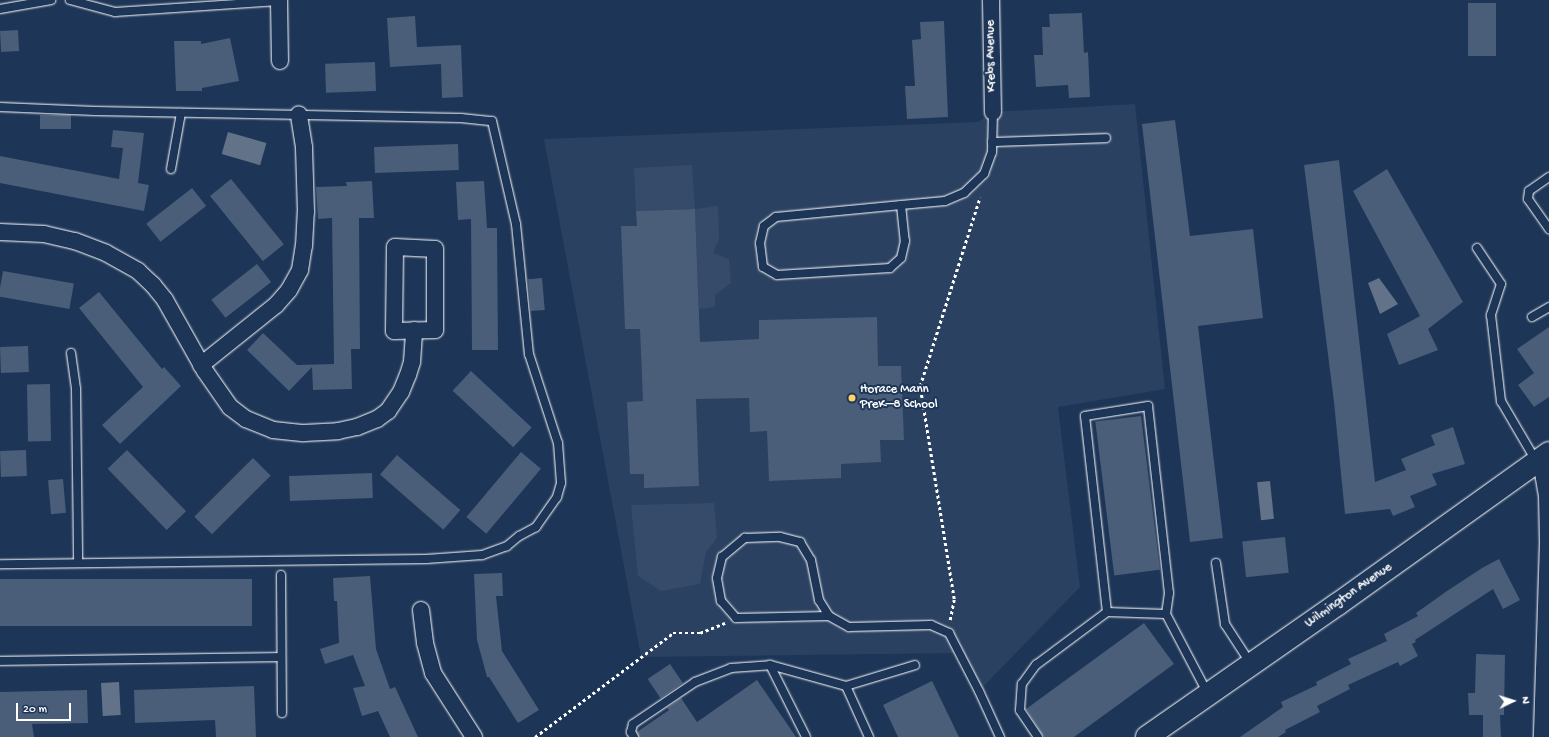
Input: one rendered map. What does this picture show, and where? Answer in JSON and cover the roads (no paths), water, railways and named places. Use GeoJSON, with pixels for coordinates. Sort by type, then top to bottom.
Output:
{"type":"FeatureCollection","features":[{"type":"Feature","properties":{"kind":"main road","name":"Wilmington Avenue"},"geometry":{"type":"LineString","coordinates":[[1147,737],[1543,457]]}},
{"type":"Feature","properties":{"kind":"street","name":"Krebs Avenue"},"geometry":{"type":"LineString","coordinates":[[991,0],[992,112]]}},
{"type":"Feature","properties":{"kind":"street"},"geometry":{"type":"LineString","coordinates":[[279,1],[280,61]]}},
{"type":"Feature","properties":{"kind":"street"},"geometry":{"type":"LineString","coordinates":[[201,365],[276,305],[289,290],[300,270],[304,246],[306,212],[304,147],[299,114]]}},
{"type":"Feature","properties":{"kind":"street"},"geometry":{"type":"LineString","coordinates":[[0,232],[44,234],[75,241],[106,253],[138,271],[153,285],[165,300],[201,365],[230,407],[246,419],[274,430],[304,433],[338,431],[357,427],[377,419],[388,411],[401,392],[412,362],[414,330]]}},
{"type":"Feature","properties":{"kind":"street"},"geometry":{"type":"LineString","coordinates":[[395,247],[436,249],[435,330],[414,330],[394,331],[395,247]]}},
{"type":"Feature","properties":{"kind":"street"},"geometry":{"type":"LineString","coordinates":[[1542,737],[1546,712],[1549,542],[1547,495],[1543,474],[1543,457]]}},
{"type":"Feature","properties":{"kind":"street"},"geometry":{"type":"LineString","coordinates":[[421,610],[425,642],[433,673],[474,737]]}},
{"type":"Feature","properties":{"kind":"lane"},"geometry":{"type":"LineString","coordinates":[[0,9],[51,0]]}},
{"type":"Feature","properties":{"kind":"lane"},"geometry":{"type":"LineString","coordinates":[[70,0],[115,12],[279,1]]}},
{"type":"Feature","properties":{"kind":"lane"},"geometry":{"type":"LineString","coordinates":[[0,107],[461,118],[492,121],[516,224],[529,354],[558,443],[561,483],[557,497],[536,527],[519,536],[507,546],[482,555],[426,559],[0,564]]}},
{"type":"Feature","properties":{"kind":"lane"},"geometry":{"type":"LineString","coordinates":[[171,169],[181,112]]}},
{"type":"Feature","properties":{"kind":"lane"},"geometry":{"type":"LineString","coordinates":[[901,205],[905,241],[901,258],[890,268],[777,275],[763,267],[760,243],[764,226],[776,217],[901,205],[945,201],[964,193],[984,174],[992,152],[992,112]]}},
{"type":"Feature","properties":{"kind":"lane"},"geometry":{"type":"LineString","coordinates":[[992,142],[1106,138]]}},
{"type":"Feature","properties":{"kind":"lane"},"geometry":{"type":"LineString","coordinates":[[1549,177],[1529,191],[1528,199],[1549,229]]}},
{"type":"Feature","properties":{"kind":"lane"},"geometry":{"type":"LineString","coordinates":[[1477,248],[1501,284],[1491,315],[1501,401],[1543,457]]}},
{"type":"Feature","properties":{"kind":"lane"},"geometry":{"type":"LineString","coordinates":[[1532,317],[1549,307]]}},
{"type":"Feature","properties":{"kind":"lane"},"geometry":{"type":"LineString","coordinates":[[71,353],[76,389],[78,562]]}},
{"type":"Feature","properties":{"kind":"lane"},"geometry":{"type":"LineString","coordinates":[[1107,612],[1084,416],[1148,406],[1169,593],[1166,614],[1208,694]]}},
{"type":"Feature","properties":{"kind":"lane"},"geometry":{"type":"LineString","coordinates":[[829,616],[736,618],[721,601],[717,578],[722,558],[745,538],[780,537],[800,542],[811,560],[819,600],[829,616],[849,627],[931,625],[948,633],[979,691],[1000,737]]}},
{"type":"Feature","properties":{"kind":"lane"},"geometry":{"type":"LineString","coordinates":[[1216,563],[1225,624],[1252,664]]}},
{"type":"Feature","properties":{"kind":"lane"},"geometry":{"type":"LineString","coordinates":[[282,575],[282,713]]}},
{"type":"Feature","properties":{"kind":"lane"},"geometry":{"type":"LineString","coordinates":[[1038,737],[1020,710],[1022,684],[1036,665],[1107,612],[1166,614]]}},
{"type":"Feature","properties":{"kind":"lane"},"geometry":{"type":"LineString","coordinates":[[0,661],[281,657]]}},
{"type":"Feature","properties":{"kind":"lane"},"geometry":{"type":"LineString","coordinates":[[770,665],[806,737]]}},
{"type":"Feature","properties":{"kind":"lane"},"geometry":{"type":"LineString","coordinates":[[634,737],[631,732],[633,724],[695,682],[731,668],[770,665],[846,686],[915,665]]}},
{"type":"Feature","properties":{"kind":"lane"},"geometry":{"type":"LineString","coordinates":[[846,686],[869,737]]}},
{"type":"Feature","properties":{"kind":"place","name":"Horace Mann PreK–8 School"},"geometry":{"type":"Point","coordinates":[852,398]}}]}
